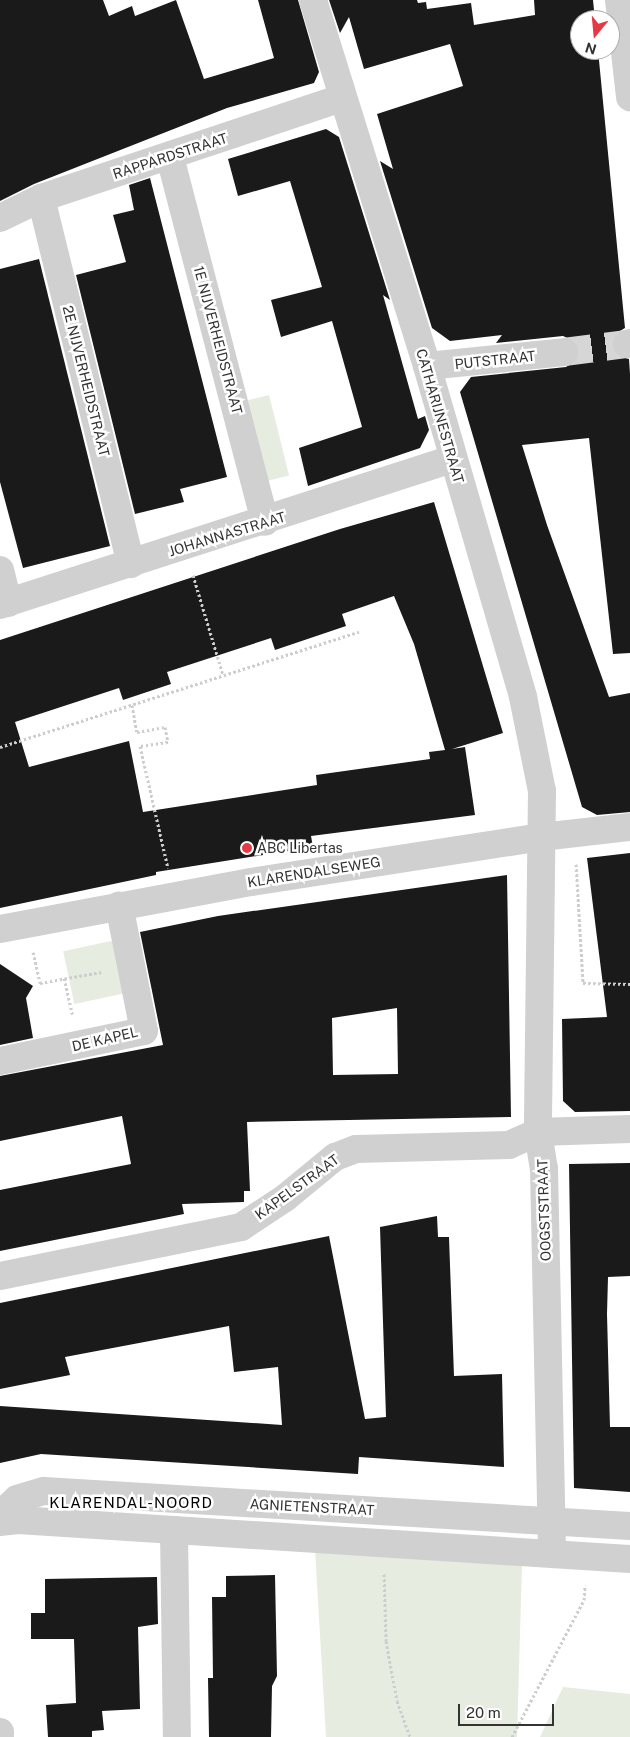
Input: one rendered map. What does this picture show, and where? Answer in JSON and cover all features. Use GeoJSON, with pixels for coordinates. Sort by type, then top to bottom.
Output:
{"type":"FeatureCollection","features":[{"type":"Feature","properties":{"kind":"street","name":"CATHARIJNESTRAAT"},"geometry":{"type":"LineString","coordinates":[[313,0],[427,366],[523,697],[542,792],[541,837]]}},
{"type":"Feature","properties":{"kind":"street"},"geometry":{"type":"LineString","coordinates":[[619,0],[630,97]]}},
{"type":"Feature","properties":{"kind":"street","name":"RAPPARDSTRAAT"},"geometry":{"type":"LineString","coordinates":[[0,218],[41,198],[170,157],[342,98]]}},
{"type":"Feature","properties":{"kind":"street","name":"1E NIJVERHEIDSTRAAT"},"geometry":{"type":"LineString","coordinates":[[170,157],[265,522]]}},
{"type":"Feature","properties":{"kind":"street","name":"2E NIJVERHEIDSTRAAT"},"geometry":{"type":"LineString","coordinates":[[41,198],[132,564]]}},
{"type":"Feature","properties":{"kind":"street","name":"PUTSTRAAT"},"geometry":{"type":"LineString","coordinates":[[427,366],[504,360],[564,352]]}},
{"type":"Feature","properties":{"kind":"street","name":"JOHANNASTRAAT"},"geometry":{"type":"LineString","coordinates":[[4,604],[265,522],[453,459]]}},
{"type":"Feature","properties":{"kind":"street"},"geometry":{"type":"LineString","coordinates":[[0,570],[4,604]]}},
{"type":"Feature","properties":{"kind":"street","name":"KLARENDALSEWEG"},"geometry":{"type":"LineString","coordinates":[[0,930],[120,905],[175,896],[541,837],[630,827]]}},
{"type":"Feature","properties":{"kind":"street","name":"OOGSTSTRAAT"},"geometry":{"type":"LineString","coordinates":[[541,837],[538,1132],[544,1168],[552,1554]]}},
{"type":"Feature","properties":{"kind":"street","name":"DE KAPEL"},"geometry":{"type":"LineString","coordinates":[[0,1061],[144,1032],[120,905]]}},
{"type":"Feature","properties":{"kind":"street"},"geometry":{"type":"LineString","coordinates":[[538,1132],[630,1129]]}},
{"type":"Feature","properties":{"kind":"street","name":"KAPELSTRAAT"},"geometry":{"type":"LineString","coordinates":[[0,1276],[241,1227],[285,1198],[335,1157],[356,1149],[510,1145],[538,1132]]}},
{"type":"Feature","properties":{"kind":"street","name":"AGNIETENSTRAAT"},"geometry":{"type":"LineString","coordinates":[[0,1515],[17,1499],[44,1491],[630,1526]]}},
{"type":"Feature","properties":{"kind":"street"},"geometry":{"type":"LineString","coordinates":[[0,1522],[18,1520],[630,1559]]}},
{"type":"Feature","properties":{"kind":"street"},"geometry":{"type":"LineString","coordinates":[[174,1530],[177,1737]]}},
{"type":"Feature","properties":{"kind":"street"},"geometry":{"type":"LineString","coordinates":[[0,1732],[0,1737]]}},
{"type":"Feature","properties":{"kind":"path"},"geometry":{"type":"LineString","coordinates":[[185,546],[222,676]]}},
{"type":"Feature","properties":{"kind":"path"},"geometry":{"type":"LineString","coordinates":[[0,747],[359,632]]}},
{"type":"Feature","properties":{"kind":"path"},"geometry":{"type":"LineString","coordinates":[[132,705],[137,732],[165,727],[168,742],[140,746],[175,896]]}},
{"type":"Feature","properties":{"kind":"path"},"geometry":{"type":"LineString","coordinates":[[575,833],[583,983],[630,984]]}},
{"type":"Feature","properties":{"kind":"path"},"geometry":{"type":"LineString","coordinates":[[26,924],[40,983],[131,966]]}},
{"type":"Feature","properties":{"kind":"path"},"geometry":{"type":"LineString","coordinates":[[64,978],[71,1011]]}},
{"type":"Feature","properties":{"kind":"path"},"geometry":{"type":"LineString","coordinates":[[383,1544],[386,1640],[397,1701],[410,1737]]}},
{"type":"Feature","properties":{"kind":"path"},"geometry":{"type":"LineString","coordinates":[[512,1737],[584,1600],[586,1556]]}},
{"type":"Feature","properties":{"kind":"shaded area"},"geometry":{"type":"Polygon","coordinates":[[[269,395],[289,476],[261,483],[241,402],[269,395]]]}},
{"type":"Feature","properties":{"kind":"shaded area"},"geometry":{"type":"Polygon","coordinates":[[[116,940],[127,993],[74,1004],[63,951],[116,940]]]}},
{"type":"Feature","properties":{"kind":"shaded area"},"geometry":{"type":"Polygon","coordinates":[[[315,1549],[522,1564],[517,1737],[326,1737],[315,1549]]]}},
{"type":"Feature","properties":{"kind":"shaded area"},"geometry":{"type":"Polygon","coordinates":[[[563,1687],[630,1694],[630,1737],[540,1737],[563,1687]]]}},
{"type":"Feature","properties":{"kind":"building"},"geometry":{"type":"Polygon","coordinates":[[[0,0],[103,0],[109,16],[132,6],[135,16],[176,0],[204,79],[274,58],[258,0],[298,0],[319,72],[314,83],[227,108],[34,184],[0,201],[0,0]]]}},
{"type":"Feature","properties":{"kind":"building"},"geometry":{"type":"Polygon","coordinates":[[[329,0],[417,0],[418,3],[426,2],[427,9],[471,3],[474,25],[535,15],[534,0],[593,0],[594,10],[570,10],[570,60],[599,60],[625,328],[615,334],[612,348],[617,356],[629,359],[630,374],[630,653],[613,654],[589,438],[522,445],[547,525],[609,697],[630,693],[630,812],[597,815],[582,807],[460,392],[471,377],[566,367],[578,359],[579,350],[576,342],[563,336],[496,343],[502,335],[450,341],[432,328],[380,161],[393,169],[377,114],[463,86],[450,44],[364,69],[349,17],[340,33],[329,0]]]}},
{"type":"Feature","properties":{"kind":"building"},"geometry":{"type":"Polygon","coordinates":[[[326,129],[339,137],[390,300],[383,295],[418,419],[425,416],[429,430],[420,448],[308,486],[299,448],[362,427],[332,321],[281,337],[271,300],[322,287],[290,181],[238,196],[228,159],[326,129]]]}},
{"type":"Feature","properties":{"kind":"building"},"geometry":{"type":"Polygon","coordinates":[[[150,178],[227,477],[180,489],[184,502],[135,514],[76,275],[126,262],[113,215],[134,210],[129,185],[150,178]]]}},
{"type":"Feature","properties":{"kind":"building"},"geometry":{"type":"Polygon","coordinates":[[[39,259],[110,546],[23,568],[0,482],[0,269],[39,259]]]}},
{"type":"Feature","properties":{"kind":"building"},"geometry":{"type":"Polygon","coordinates":[[[434,502],[503,733],[452,749],[465,747],[475,815],[311,836],[313,847],[156,872],[156,875],[0,908],[0,640],[340,529],[434,502]],[[394,596],[342,614],[346,626],[275,650],[271,638],[167,672],[171,684],[123,700],[119,688],[15,722],[29,767],[129,741],[143,812],[317,785],[316,775],[430,759],[429,752],[445,750],[414,644],[394,596]]]}},
{"type":"Feature","properties":{"kind":"building"},"geometry":{"type":"Polygon","coordinates":[[[630,853],[630,1111],[575,1112],[563,1101],[562,1019],[607,1017],[587,858],[630,853]]]}},
{"type":"Feature","properties":{"kind":"building"},"geometry":{"type":"Polygon","coordinates":[[[507,875],[511,1117],[247,1122],[250,1191],[244,1191],[244,1202],[182,1204],[184,1214],[0,1251],[0,1190],[131,1164],[122,1116],[0,1141],[0,1076],[163,1045],[140,932],[218,916],[507,875]],[[397,1008],[332,1018],[333,1075],[398,1074],[397,1008]]]}},
{"type":"Feature","properties":{"kind":"building"},"geometry":{"type":"Polygon","coordinates":[[[0,964],[33,986],[26,998],[33,1038],[0,1045],[0,964]]]}},
{"type":"Feature","properties":{"kind":"building"},"geometry":{"type":"Polygon","coordinates":[[[630,1163],[630,1276],[608,1277],[607,1314],[610,1427],[630,1427],[630,1492],[574,1488],[569,1164],[630,1163]]]}},
{"type":"Feature","properties":{"kind":"building"},"geometry":{"type":"Polygon","coordinates":[[[437,1216],[438,1237],[449,1237],[454,1376],[502,1374],[504,1467],[359,1457],[358,1474],[41,1454],[0,1463],[0,1406],[282,1425],[278,1367],[234,1372],[229,1326],[65,1357],[70,1375],[0,1389],[0,1303],[329,1236],[365,1419],[386,1417],[380,1227],[437,1216]]]}},
{"type":"Feature","properties":{"kind":"building"},"geometry":{"type":"Polygon","coordinates":[[[275,1575],[277,1676],[272,1686],[271,1737],[209,1737],[208,1678],[213,1678],[212,1597],[226,1597],[226,1576],[275,1575]]]}},
{"type":"Feature","properties":{"kind":"building"},"geometry":{"type":"Polygon","coordinates":[[[157,1577],[158,1624],[138,1627],[140,1709],[102,1711],[104,1730],[92,1731],[92,1737],[48,1737],[46,1705],[76,1703],[74,1639],[31,1639],[31,1613],[45,1613],[45,1579],[157,1577]]]}},
{"type":"Feature","properties":{"kind":"tunnel"},"geometry":{"type":"LineString","coordinates":[[564,352],[627,344]]}},
{"type":"Feature","properties":{"kind":"place","name":"ABC Libertas"},"geometry":{"type":"Point","coordinates":[247,848]}},
{"type":"Feature","properties":{"kind":"district","name":"KLARENDAL-NOORD"},"geometry":{"type":"Point","coordinates":[131,1503]}}]}
